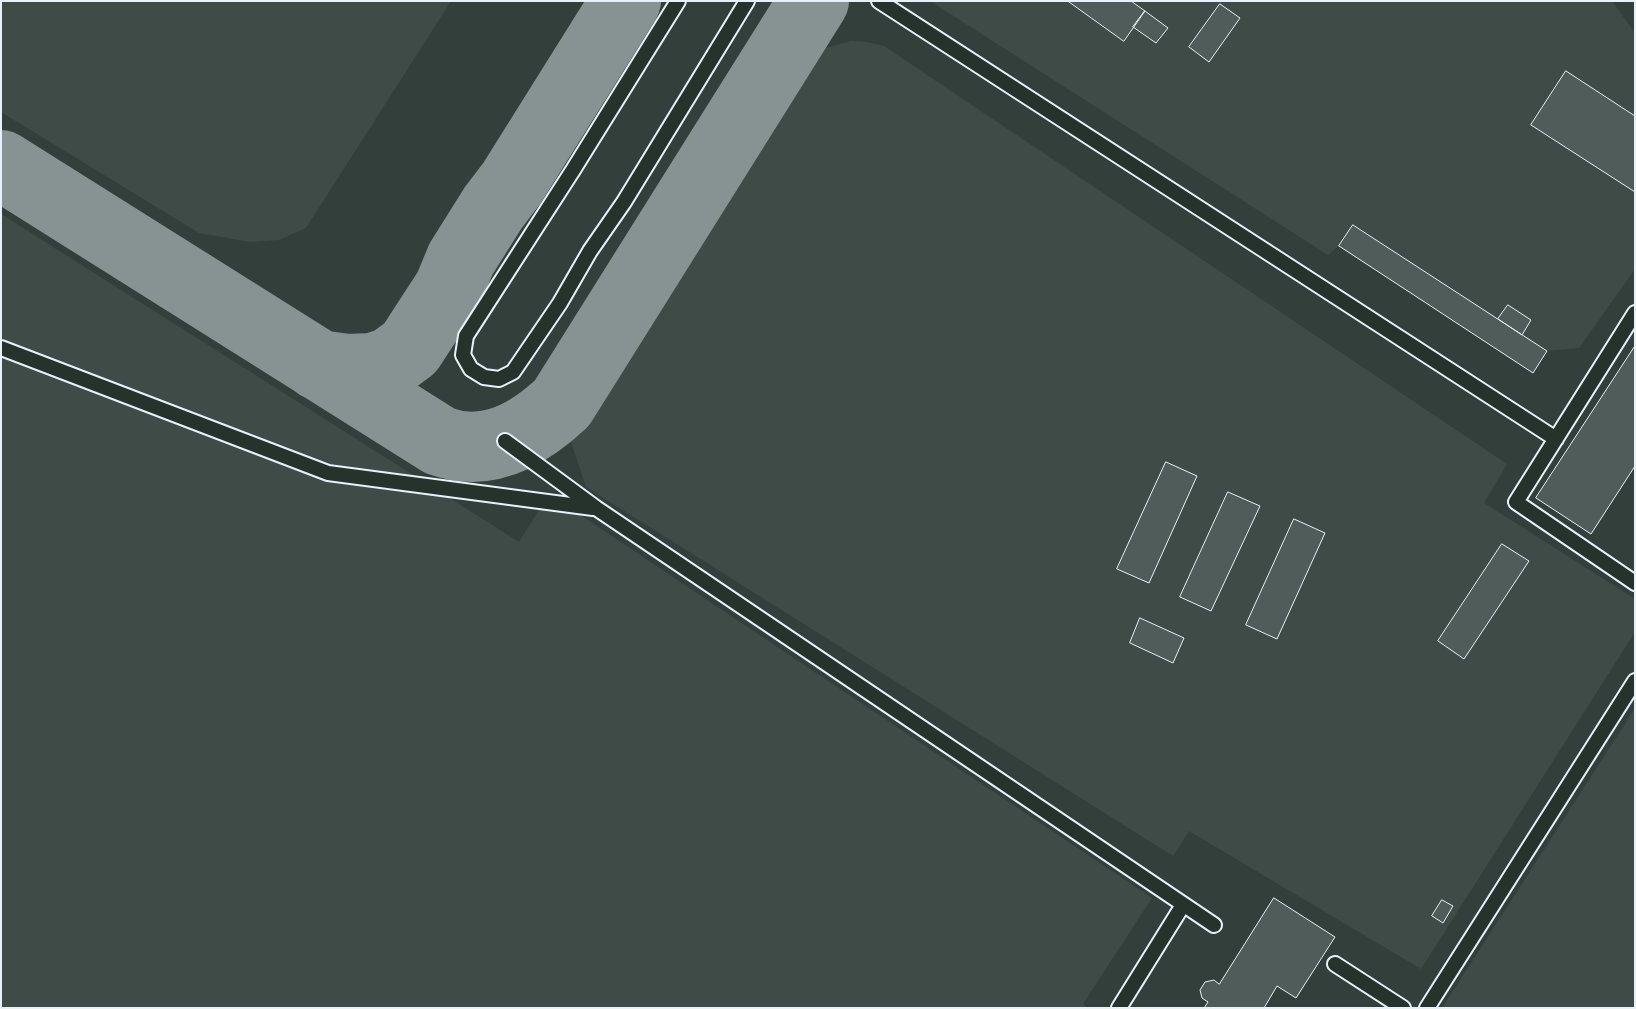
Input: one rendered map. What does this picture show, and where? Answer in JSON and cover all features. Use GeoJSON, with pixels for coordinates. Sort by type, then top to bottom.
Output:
{"type":"FeatureCollection","features":[{"type":"Feature","properties":{"kind":"lane"},"geometry":{"type":"LineString","coordinates":[[678,1],[582,156],[466,336],[463,355],[471,369],[484,377],[499,379],[513,372],[526,354],[560,303],[590,251],[624,202],[747,1]]}},
{"type":"Feature","properties":{"kind":"lane"},"geometry":{"type":"LineString","coordinates":[[879,1],[1556,439]]}},
{"type":"Feature","properties":{"kind":"lane"},"geometry":{"type":"LineString","coordinates":[[1635,313],[1516,502],[1635,583]]}},
{"type":"Feature","properties":{"kind":"lane"},"geometry":{"type":"LineString","coordinates":[[1,348],[328,473],[596,508]]}},
{"type":"Feature","properties":{"kind":"lane"},"geometry":{"type":"LineString","coordinates":[[505,441],[596,508],[1214,925]]}},
{"type":"Feature","properties":{"kind":"lane"},"geometry":{"type":"LineString","coordinates":[[1427,1008],[1635,681]]}},
{"type":"Feature","properties":{"kind":"lane"},"geometry":{"type":"LineString","coordinates":[[1119,1008],[1183,905]]}},
{"type":"Feature","properties":{"kind":"lane"},"geometry":{"type":"LineString","coordinates":[[1335,964],[1403,1008]]}},
{"type":"Feature","properties":{"kind":"shaded area"},"geometry":{"type":"Polygon","coordinates":[[[1,1],[1635,1],[1635,1008],[1,1008],[1,1]]]}},
{"type":"Feature","properties":{"kind":"shaded area"},"geometry":{"type":"Polygon","coordinates":[[[1,1],[451,1],[306,228],[279,240],[250,242],[199,233],[1,112],[1,1]]]}},
{"type":"Feature","properties":{"kind":"shaded area"},"geometry":{"type":"Polygon","coordinates":[[[930,1],[1612,1],[1635,33],[1635,116],[1566,71],[1531,124],[1635,192],[1635,269],[1579,348],[1547,351],[1522,335],[1531,320],[1508,305],[1498,319],[1354,225],[1339,246],[1328,255],[930,1]]]}},
{"type":"Feature","properties":{"kind":"shaded area"},"geometry":{"type":"Polygon","coordinates":[[[851,41],[884,46],[1507,464],[1484,503],[1635,599],[1635,632],[1421,969],[1189,831],[1173,856],[586,487],[571,442],[818,50],[851,41]]]}},
{"type":"Feature","properties":{"kind":"shaded area"},"geometry":{"type":"Polygon","coordinates":[[[1,214],[519,542],[549,494],[1152,898],[1083,1004],[1088,1008],[1,1008],[1,214]]]}},
{"type":"Feature","properties":{"kind":"shaded area"},"geometry":{"type":"Polygon","coordinates":[[[1635,708],[1635,1008],[1442,1008],[1623,727],[1635,708]]]}},
{"type":"Feature","properties":{"kind":"building"},"geometry":{"type":"Polygon","coordinates":[[[1068,1],[1131,1],[1145,11],[1124,41],[1068,1]]]}},
{"type":"Feature","properties":{"kind":"building"},"geometry":{"type":"Polygon","coordinates":[[[1220,4],[1240,18],[1209,62],[1189,47],[1220,4]]]}},
{"type":"Feature","properties":{"kind":"building"},"geometry":{"type":"Polygon","coordinates":[[[1145,11],[1168,28],[1156,43],[1133,27],[1145,11]]]}},
{"type":"Feature","properties":{"kind":"building"},"geometry":{"type":"Polygon","coordinates":[[[1566,71],[1635,116],[1635,192],[1531,125],[1566,71]]]}},
{"type":"Feature","properties":{"kind":"building"},"geometry":{"type":"Polygon","coordinates":[[[1353,225],[1547,351],[1533,373],[1339,246],[1353,225]]]}},
{"type":"Feature","properties":{"kind":"building"},"geometry":{"type":"Polygon","coordinates":[[[1508,305],[1531,320],[1522,335],[1498,319],[1508,305]]]}},
{"type":"Feature","properties":{"kind":"building"},"geometry":{"type":"Polygon","coordinates":[[[1635,346],[1635,466],[1591,534],[1536,498],[1635,346]]]}},
{"type":"Feature","properties":{"kind":"building"},"geometry":{"type":"Polygon","coordinates":[[[1166,462],[1197,476],[1149,583],[1117,569],[1166,462]]]}},
{"type":"Feature","properties":{"kind":"building"},"geometry":{"type":"Polygon","coordinates":[[[1228,492],[1260,506],[1211,611],[1180,597],[1228,492]]]}},
{"type":"Feature","properties":{"kind":"building"},"geometry":{"type":"Polygon","coordinates":[[[1294,519],[1325,533],[1277,639],[1246,625],[1294,519]]]}},
{"type":"Feature","properties":{"kind":"building"},"geometry":{"type":"Polygon","coordinates":[[[1502,544],[1529,561],[1464,659],[1438,641],[1502,544]]]}},
{"type":"Feature","properties":{"kind":"building"},"geometry":{"type":"Polygon","coordinates":[[[1140,618],[1184,638],[1173,663],[1130,643],[1140,618]]]}},
{"type":"Feature","properties":{"kind":"building"},"geometry":{"type":"Polygon","coordinates":[[[1274,898],[1335,937],[1296,998],[1277,986],[1264,1008],[1204,1008],[1208,1002],[1202,998],[1200,990],[1205,982],[1214,980],[1219,984],[1274,898]]]}},
{"type":"Feature","properties":{"kind":"building"},"geometry":{"type":"Polygon","coordinates":[[[1442,900],[1453,906],[1443,923],[1432,916],[1442,900]]]}},
{"type":"Feature","properties":{"kind":"taxiway"},"geometry":{"type":"LineString","coordinates":[[318,365],[347,369],[373,368],[391,362],[410,348],[449,288],[461,259],[493,208],[512,183],[626,1]]}},
{"type":"Feature","properties":{"kind":"taxiway"},"geometry":{"type":"LineString","coordinates":[[1,165],[440,441],[457,446],[474,447],[490,445],[521,434],[549,415],[562,403],[814,1]]}}]}
